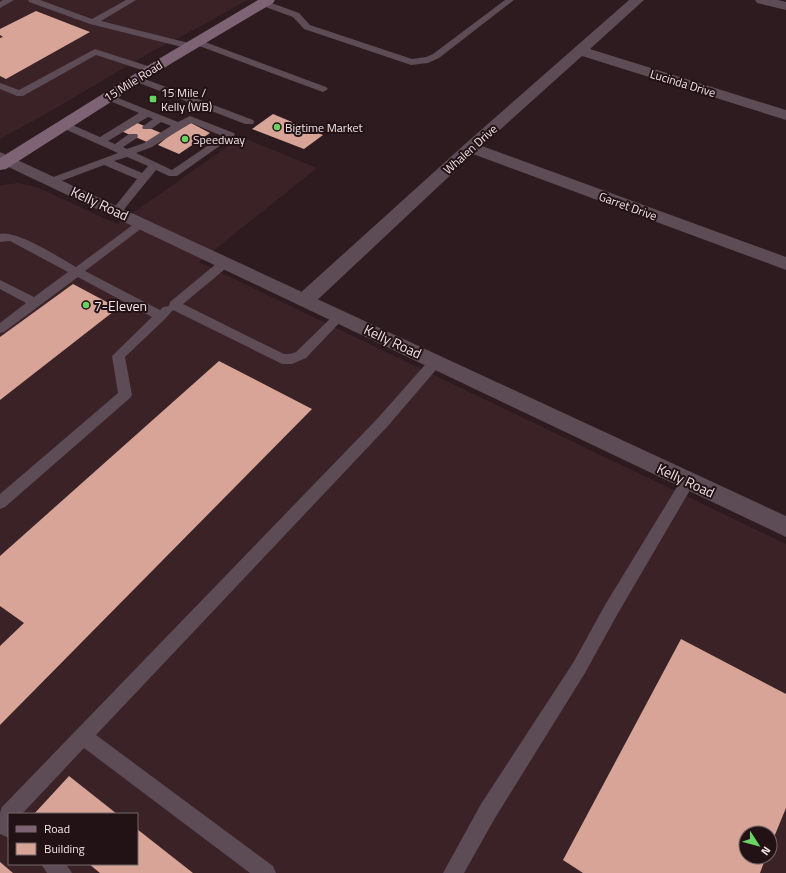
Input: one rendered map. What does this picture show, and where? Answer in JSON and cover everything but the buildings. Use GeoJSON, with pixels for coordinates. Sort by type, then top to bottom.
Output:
{"type":"FeatureCollection","features":[{"type":"Feature","properties":{"kind":"main road","name":"15 Mile Road"},"geometry":{"type":"LineString","coordinates":[[3,161],[64,125],[193,44],[266,2]]}},
{"type":"Feature","properties":{"kind":"street","name":"Whalen Drive"},"geometry":{"type":"LineString","coordinates":[[305,300],[471,147],[637,0]]}},
{"type":"Feature","properties":{"kind":"street"},"geometry":{"type":"LineString","coordinates":[[762,0],[786,6]]}},
{"type":"Feature","properties":{"kind":"street","name":"Lucinda Drive"},"geometry":{"type":"LineString","coordinates":[[580,51],[786,115]]}},
{"type":"Feature","properties":{"kind":"street","name":"Garret Drive"},"geometry":{"type":"LineString","coordinates":[[471,147],[786,264]]}},
{"type":"Feature","properties":{"kind":"street","name":"Kelly Road"},"geometry":{"type":"LineString","coordinates":[[3,161],[52,181],[117,211],[786,527]]}},
{"type":"Feature","properties":{"kind":"lane"},"geometry":{"type":"LineString","coordinates":[[0,5],[10,0]]}},
{"type":"Feature","properties":{"kind":"lane"},"geometry":{"type":"LineString","coordinates":[[32,0],[93,22],[193,44],[323,89]]}},
{"type":"Feature","properties":{"kind":"lane"},"geometry":{"type":"LineString","coordinates":[[93,22],[132,0]]}},
{"type":"Feature","properties":{"kind":"lane"},"geometry":{"type":"LineString","coordinates":[[266,2],[296,14],[306,27],[411,62],[416,62],[428,60],[436,56],[510,0]]}},
{"type":"Feature","properties":{"kind":"lane"},"geometry":{"type":"LineString","coordinates":[[0,86],[20,94],[95,52],[151,70]]}},
{"type":"Feature","properties":{"kind":"lane"},"geometry":{"type":"LineString","coordinates":[[137,79],[249,122]]}},
{"type":"Feature","properties":{"kind":"lane"},"geometry":{"type":"LineString","coordinates":[[108,97],[179,126]]}},
{"type":"Feature","properties":{"kind":"lane"},"geometry":{"type":"LineString","coordinates":[[101,141],[147,113]]}},
{"type":"Feature","properties":{"kind":"lane"},"geometry":{"type":"LineString","coordinates":[[147,127],[161,118]]}},
{"type":"Feature","properties":{"kind":"lane"},"geometry":{"type":"LineString","coordinates":[[52,181],[126,152],[148,145],[190,119],[230,136],[173,174],[126,152],[64,125]]}},
{"type":"Feature","properties":{"kind":"lane"},"geometry":{"type":"LineString","coordinates":[[115,148],[133,136]]}},
{"type":"Feature","properties":{"kind":"lane"},"geometry":{"type":"LineString","coordinates":[[104,161],[143,178]]}},
{"type":"Feature","properties":{"kind":"lane"},"geometry":{"type":"LineString","coordinates":[[117,211],[154,165]]}},
{"type":"Feature","properties":{"kind":"lane"},"geometry":{"type":"LineString","coordinates":[[0,329],[142,223]]}},
{"type":"Feature","properties":{"kind":"lane"},"geometry":{"type":"LineString","coordinates":[[0,238],[13,238],[161,316]]}},
{"type":"Feature","properties":{"kind":"lane"},"geometry":{"type":"LineString","coordinates":[[0,502],[125,395],[118,356],[161,316],[226,262]]}},
{"type":"Feature","properties":{"kind":"lane"},"geometry":{"type":"LineString","coordinates":[[0,284],[35,302]]}},
{"type":"Feature","properties":{"kind":"lane"},"geometry":{"type":"LineString","coordinates":[[174,305],[282,359],[292,359],[300,355],[340,316]]}},
{"type":"Feature","properties":{"kind":"lane"},"geometry":{"type":"LineString","coordinates":[[13,813],[83,736],[382,423],[436,361]]}},
{"type":"Feature","properties":{"kind":"lane"},"geometry":{"type":"LineString","coordinates":[[453,873],[488,811],[579,668],[611,610],[688,481]]}},
{"type":"Feature","properties":{"kind":"lane"},"geometry":{"type":"LineString","coordinates":[[83,736],[266,873]]}},
{"type":"Feature","properties":{"kind":"lane"},"geometry":{"type":"LineString","coordinates":[[52,865],[62,873]]}},
{"type":"Feature","properties":{"kind":"shaded area"},"geometry":{"type":"Polygon","coordinates":[[[0,0],[247,0],[151,52],[0,139],[0,0]]]}},
{"type":"Feature","properties":{"kind":"shaded area"},"geometry":{"type":"Polygon","coordinates":[[[241,137],[317,168],[199,262],[786,544],[786,873],[0,873],[0,185],[19,183],[39,188],[117,224],[241,137]]]}},
{"type":"Feature","properties":{"kind":"place","name":"15 Mile / Kelly (WB)"},"geometry":{"type":"Point","coordinates":[153,99]}},
{"type":"Feature","properties":{"kind":"place","name":"Bigtime Market"},"geometry":{"type":"Point","coordinates":[277,127]}},
{"type":"Feature","properties":{"kind":"place","name":"Speedway"},"geometry":{"type":"Point","coordinates":[185,139]}},
{"type":"Feature","properties":{"kind":"place","name":"7-Eleven"},"geometry":{"type":"Point","coordinates":[86,305]}}]}
